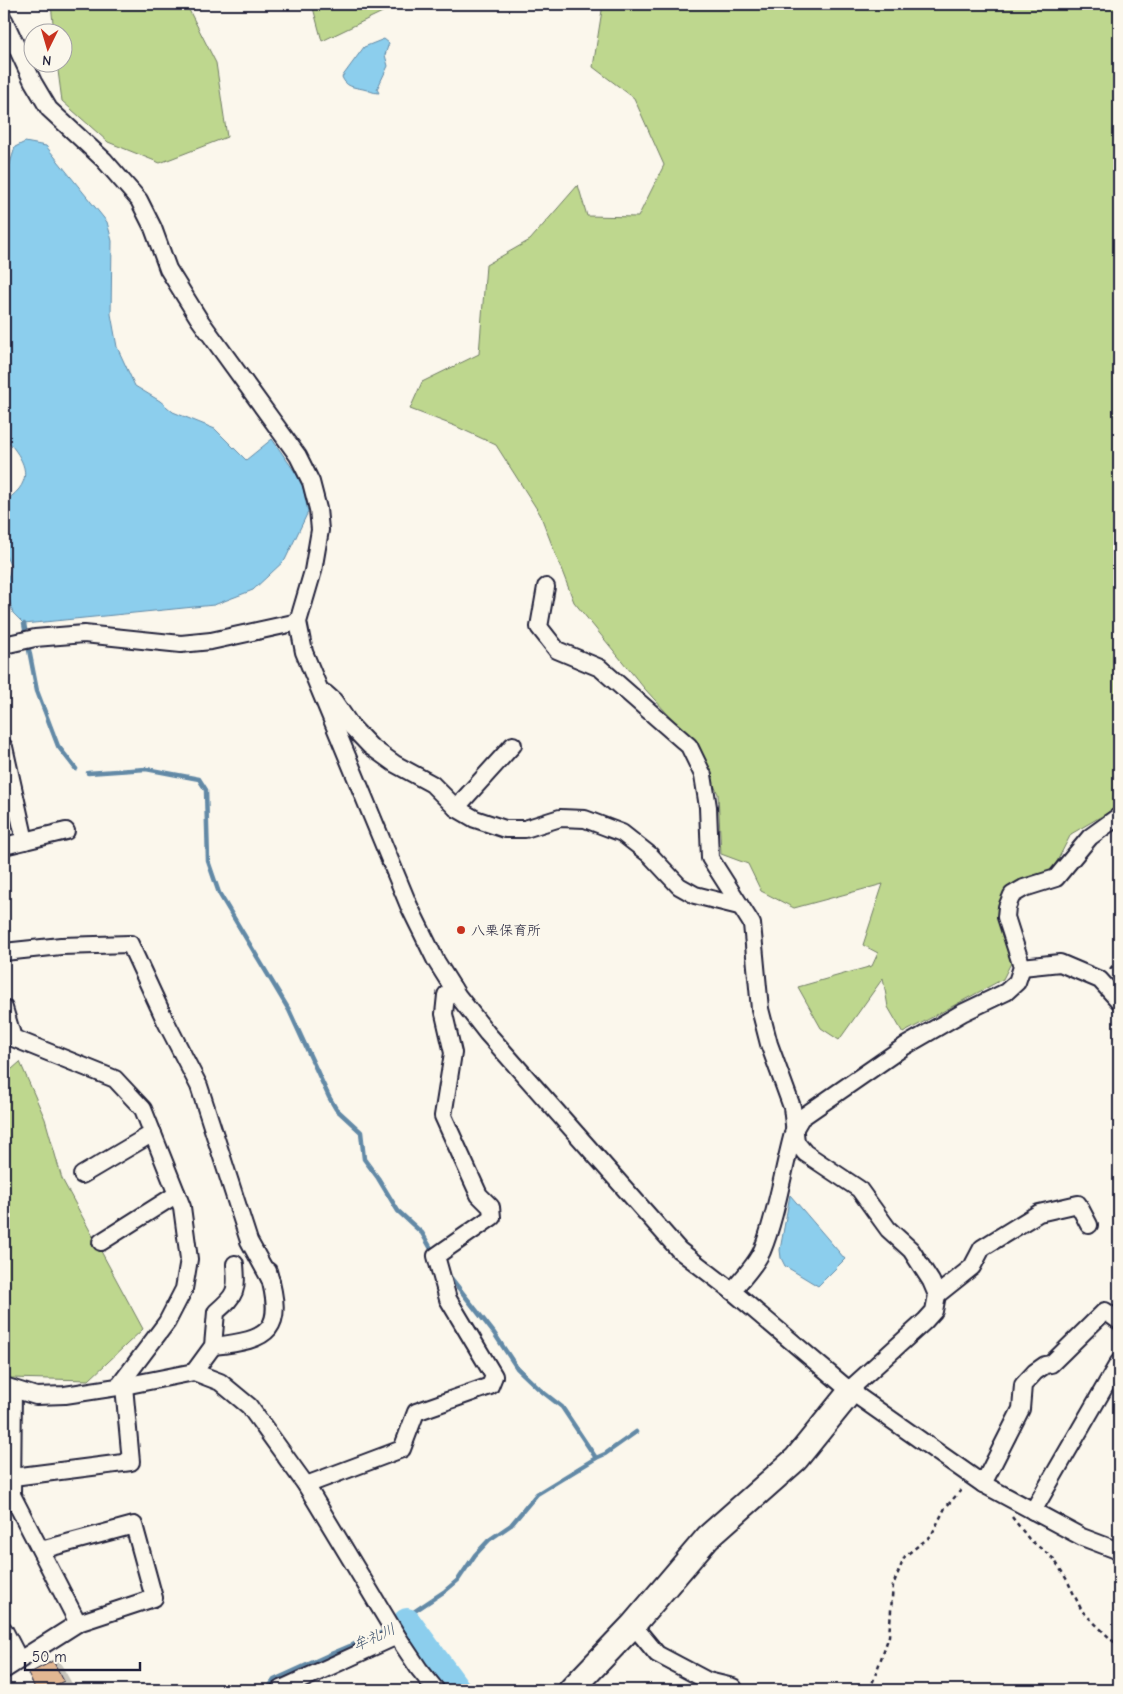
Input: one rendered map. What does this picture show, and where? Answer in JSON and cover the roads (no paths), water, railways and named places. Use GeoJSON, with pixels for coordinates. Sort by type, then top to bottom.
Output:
{"type":"FeatureCollection","features":[{"type":"Feature","properties":{"kind":"street"},"geometry":{"type":"LineString","coordinates":[[6,30],[49,108],[104,160],[139,200],[153,228],[168,270],[198,319],[298,456],[312,482],[318,508],[320,530],[313,571],[298,622],[304,652],[409,906],[436,961],[453,988],[487,1033],[679,1250],[732,1291],[850,1391],[978,1480],[1082,1537],[1119,1551]]}},
{"type":"Feature","properties":{"kind":"street"},"geometry":{"type":"LineString","coordinates":[[546,588],[539,627],[557,650],[600,668],[642,707],[689,746],[703,775],[708,807],[710,858],[752,924],[760,1010],[768,1044],[792,1107],[796,1142],[805,1153],[859,1189],[888,1229],[911,1250],[931,1281],[937,1295],[934,1311],[925,1321],[850,1391],[796,1459],[708,1538],[633,1625],[571,1690]]}},
{"type":"Feature","properties":{"kind":"street"},"geometry":{"type":"LineString","coordinates":[[4,645],[35,638],[84,634],[181,644],[211,641],[298,622]]}},
{"type":"Feature","properties":{"kind":"street"},"geometry":{"type":"LineString","coordinates":[[318,688],[334,701],[351,726],[370,746],[395,764],[432,784],[456,808],[475,819],[505,830],[525,829],[560,818],[586,819],[622,833],[650,855],[679,886],[695,895],[739,906]]}},
{"type":"Feature","properties":{"kind":"street"},"geometry":{"type":"LineString","coordinates":[[456,808],[513,745]]}},
{"type":"Feature","properties":{"kind":"street"},"geometry":{"type":"LineString","coordinates":[[4,747],[25,841]]}},
{"type":"Feature","properties":{"kind":"street"},"geometry":{"type":"LineString","coordinates":[[732,1291],[752,1267],[761,1252],[772,1219],[794,1130],[801,1118],[905,1046],[962,1012],[1006,992],[1017,982],[1022,967],[1006,918],[1012,895],[1024,888],[1056,878],[1090,836],[1119,816]]}},
{"type":"Feature","properties":{"kind":"street"},"geometry":{"type":"LineString","coordinates":[[4,846],[66,831]]}},
{"type":"Feature","properties":{"kind":"street"},"geometry":{"type":"LineString","coordinates":[[4,952],[61,946],[130,944],[165,1020],[199,1086],[249,1241],[271,1280]]}},
{"type":"Feature","properties":{"kind":"street"},"geometry":{"type":"LineString","coordinates":[[1022,967],[1060,963],[1100,980],[1119,1001]]}},
{"type":"Feature","properties":{"kind":"street"},"geometry":{"type":"LineString","coordinates":[[306,1485],[402,1449],[416,1412],[490,1386],[494,1376],[448,1299],[436,1256],[492,1217],[491,1207],[478,1195],[442,1116],[453,1053],[444,1014],[446,995],[453,988]]}},
{"type":"Feature","properties":{"kind":"street"},"geometry":{"type":"LineString","coordinates":[[5,1019],[14,1038],[115,1080],[143,1109],[182,1207],[189,1258],[184,1289],[167,1322],[121,1386],[131,1462],[12,1477]]}},
{"type":"Feature","properties":{"kind":"street"},"geometry":{"type":"LineString","coordinates":[[82,1175],[153,1133]]}},
{"type":"Feature","properties":{"kind":"street"},"geometry":{"type":"LineString","coordinates":[[100,1242],[177,1194]]}},
{"type":"Feature","properties":{"kind":"street"},"geometry":{"type":"LineString","coordinates":[[213,1346],[235,1344],[262,1335],[274,1322],[276,1307],[271,1280],[248,1204]]}},
{"type":"Feature","properties":{"kind":"street"},"geometry":{"type":"LineString","coordinates":[[937,1295],[972,1267],[982,1248],[1039,1213],[1078,1204],[1089,1225]]}},
{"type":"Feature","properties":{"kind":"street"},"geometry":{"type":"LineString","coordinates":[[194,1372],[213,1346],[216,1312],[229,1301],[237,1287],[234,1264]]}},
{"type":"Feature","properties":{"kind":"street"},"geometry":{"type":"LineString","coordinates":[[978,1480],[1021,1409],[1023,1385],[1035,1372],[1045,1365],[1051,1364],[1105,1311],[1119,1321]]}},
{"type":"Feature","properties":{"kind":"street"},"geometry":{"type":"LineString","coordinates":[[1033,1511],[1119,1362]]}},
{"type":"Feature","properties":{"kind":"street"},"geometry":{"type":"LineString","coordinates":[[78,1623],[41,1550],[8,1496],[12,1477],[8,1388],[36,1396],[65,1395],[194,1372],[220,1382],[249,1406],[306,1485],[397,1636],[436,1690]]}},
{"type":"Feature","properties":{"kind":"street"},"geometry":{"type":"LineString","coordinates":[[4,1670],[78,1623],[154,1598],[134,1525],[41,1550]]}},
{"type":"Feature","properties":{"kind":"street"},"geometry":{"type":"LineString","coordinates":[[633,1625],[657,1654],[708,1681],[733,1687],[735,1690]]}},
{"type":"Feature","properties":{"kind":"street"},"geometry":{"type":"LineString","coordinates":[[4,1630],[19,1659]]}},
{"type":"Feature","properties":{"kind":"street"},"geometry":{"type":"LineString","coordinates":[[279,1690],[397,1636]]}},
{"type":"Feature","properties":{"kind":"water"},"geometry":{"type":"Polygon","coordinates":[[[384,39],[389,43],[385,55],[388,66],[377,89],[379,93],[348,85],[342,77],[364,47],[384,39]]]}},
{"type":"Feature","properties":{"kind":"water"},"geometry":{"type":"Polygon","coordinates":[[[25,142],[46,146],[107,222],[112,241],[111,314],[117,347],[135,386],[160,401],[173,412],[215,429],[246,460],[272,439],[302,482],[308,512],[285,560],[253,590],[214,605],[24,624],[13,613],[6,588],[11,567],[4,552],[4,503],[19,489],[25,475],[22,461],[4,436],[4,184],[15,147],[25,142]]]}},
{"type":"Feature","properties":{"kind":"water"},"geometry":{"type":"Polygon","coordinates":[[[790,1195],[845,1259],[818,1286],[785,1266],[781,1258],[780,1250],[790,1195]]]}},
{"type":"Feature","properties":{"kind":"waterway"},"geometry":{"type":"LineString","coordinates":[[24,624],[37,691],[58,746],[76,769]]}},
{"type":"Feature","properties":{"kind":"waterway"},"geometry":{"type":"LineString","coordinates":[[88,773],[146,769],[199,779],[206,790],[208,861],[219,893],[289,1010],[336,1109],[361,1132],[364,1159],[398,1211],[422,1233],[433,1252]]}},
{"type":"Feature","properties":{"kind":"waterway"},"geometry":{"type":"LineString","coordinates":[[447,1273],[494,1333],[517,1368],[562,1407],[596,1458]]}},
{"type":"Feature","properties":{"kind":"waterway"},"geometry":{"type":"LineString","coordinates":[[267,1690],[274,1680],[407,1622],[409,1615],[458,1580],[475,1555],[489,1540],[511,1525],[537,1494],[605,1454],[636,1432]]}},
{"type":"Feature","properties":{"kind":"waterway","name":"牟礼川"},"geometry":{"type":"LineString","coordinates":[[407,1622],[457,1690]]}},
{"type":"Feature","properties":{"kind":"place","name":"八栗保育所"},"geometry":{"type":"Point","coordinates":[461,930]}}]}
